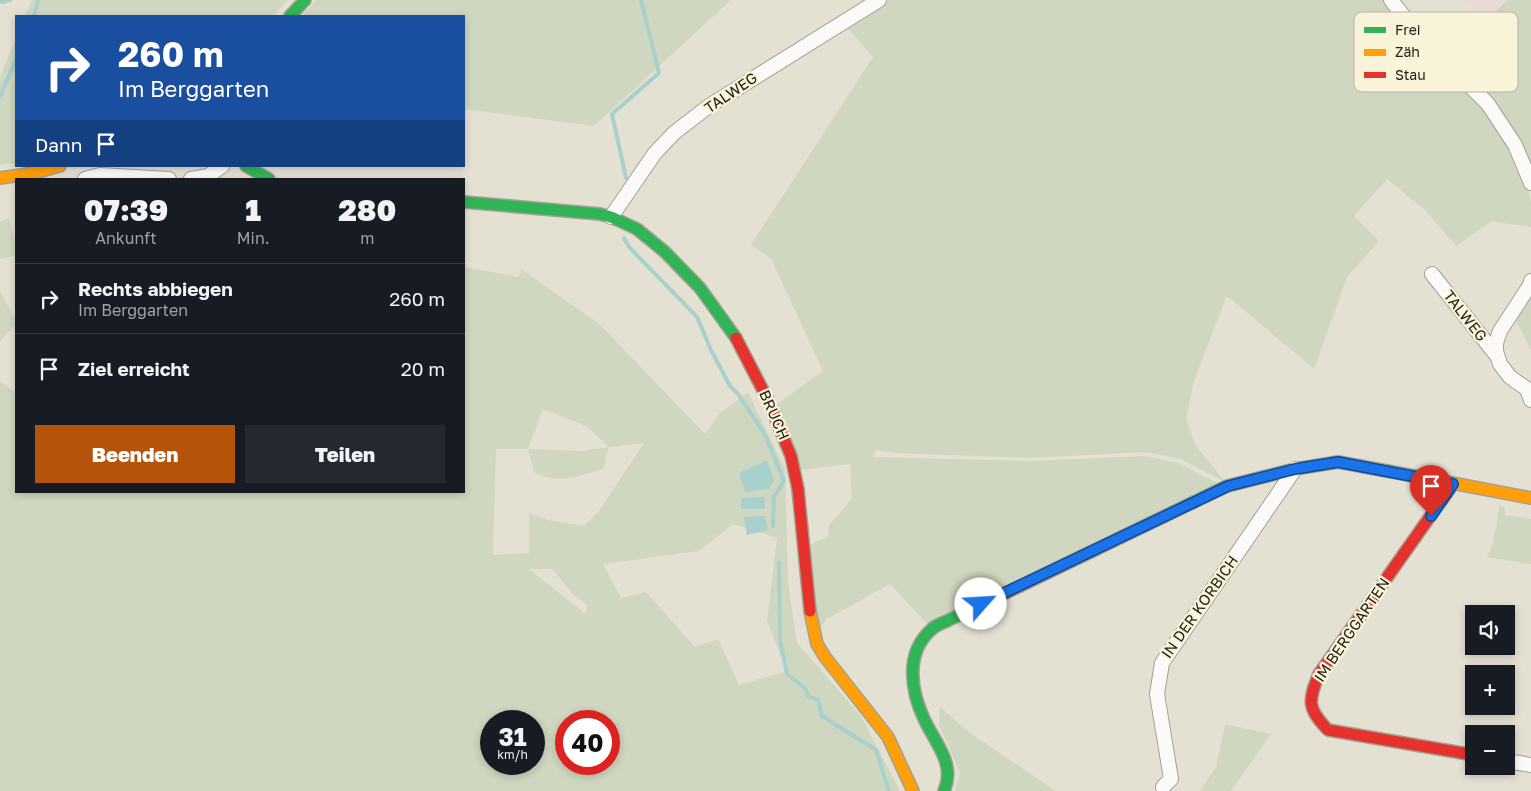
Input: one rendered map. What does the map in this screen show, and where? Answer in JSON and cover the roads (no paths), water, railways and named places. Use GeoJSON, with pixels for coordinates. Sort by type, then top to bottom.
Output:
{"type":"FeatureCollection","features":[{"type":"Feature","properties":{"kind":"street"},"geometry":{"type":"LineString","coordinates":[[291,15],[305,0]]}},
{"type":"Feature","properties":{"kind":"street","name":"TALWEG"},"geometry":{"type":"LineString","coordinates":[[611,216],[656,153],[674,134],[709,106],[879,0]]}},
{"type":"Feature","properties":{"kind":"street"},"geometry":{"type":"LineString","coordinates":[[1391,0],[1401,12]]}},
{"type":"Feature","properties":{"kind":"street"},"geometry":{"type":"LineString","coordinates":[[1476,92],[1488,104],[1515,145],[1531,183]]}},
{"type":"Feature","properties":{"kind":"street"},"geometry":{"type":"LineString","coordinates":[[0,178],[34,173],[56,167]]}},
{"type":"Feature","properties":{"kind":"street"},"geometry":{"type":"LineString","coordinates":[[197,178],[208,176],[221,167]]}},
{"type":"Feature","properties":{"kind":"street"},"geometry":{"type":"LineString","coordinates":[[248,167],[268,178]]}},
{"type":"Feature","properties":{"kind":"street"},"geometry":{"type":"LineString","coordinates":[[89,178],[100,175],[152,178]]}},
{"type":"Feature","properties":{"kind":"street","name":"BRUCH"},"geometry":{"type":"LineString","coordinates":[[465,202],[611,216],[637,229],[665,252],[700,288],[736,340],[768,400],[791,456],[798,489],[811,619],[817,644],[825,657],[888,737],[913,791]]}},
{"type":"Feature","properties":{"kind":"street","name":"TALWEG"},"geometry":{"type":"LineString","coordinates":[[1432,274],[1498,357]]}},
{"type":"Feature","properties":{"kind":"street","name":"TALWEG"},"geometry":{"type":"LineString","coordinates":[[1531,281],[1500,331],[1496,343],[1500,364],[1510,377],[1527,389],[1531,400]]}},
{"type":"Feature","properties":{"kind":"street"},"geometry":{"type":"LineString","coordinates":[[944,791],[950,774],[945,757],[921,713],[911,672],[916,650],[932,628],[1228,486],[1295,469],[1338,462],[1531,498]]}},
{"type":"Feature","properties":{"kind":"street","name":"IN DER KORBICH"},"geometry":{"type":"LineString","coordinates":[[1163,787],[1171,779],[1157,694],[1162,663],[1295,469]]}},
{"type":"Feature","properties":{"kind":"street","name":"IM BERGGARTEN"},"geometry":{"type":"LineString","coordinates":[[1453,484],[1319,674],[1310,698],[1312,714],[1328,730],[1465,753]]}},
{"type":"Feature","properties":{"kind":"street"},"geometry":{"type":"LineString","coordinates":[[1515,762],[1531,765]]}},
{"type":"Feature","properties":{"kind":"water"},"geometry":{"type":"Polygon","coordinates":[[[767,460],[774,480],[769,489],[745,492],[739,473],[767,460]]]}},
{"type":"Feature","properties":{"kind":"water"},"geometry":{"type":"Polygon","coordinates":[[[764,497],[765,509],[741,509],[741,498],[764,497]]]}},
{"type":"Feature","properties":{"kind":"water"},"geometry":{"type":"Polygon","coordinates":[[[765,516],[768,530],[747,535],[744,517],[765,516]]]}},
{"type":"Feature","properties":{"kind":"waterway"},"geometry":{"type":"LineString","coordinates":[[0,1],[10,0]]}},
{"type":"Feature","properties":{"kind":"waterway"},"geometry":{"type":"LineString","coordinates":[[34,15],[38,0]]}},
{"type":"Feature","properties":{"kind":"waterway"},"geometry":{"type":"LineString","coordinates":[[626,178],[612,114],[659,73],[641,0]]}},
{"type":"Feature","properties":{"kind":"waterway"},"geometry":{"type":"LineString","coordinates":[[0,97],[15,61]]}},
{"type":"Feature","properties":{"kind":"waterway"},"geometry":{"type":"LineString","coordinates":[[624,238],[629,247],[697,317],[711,350],[730,386],[738,394],[765,435],[784,481],[774,497],[773,526]]}},
{"type":"Feature","properties":{"kind":"waterway"},"geometry":{"type":"LineString","coordinates":[[779,563],[780,641],[787,674],[805,688],[808,696],[818,700],[822,716],[876,750],[889,791]]}}]}
